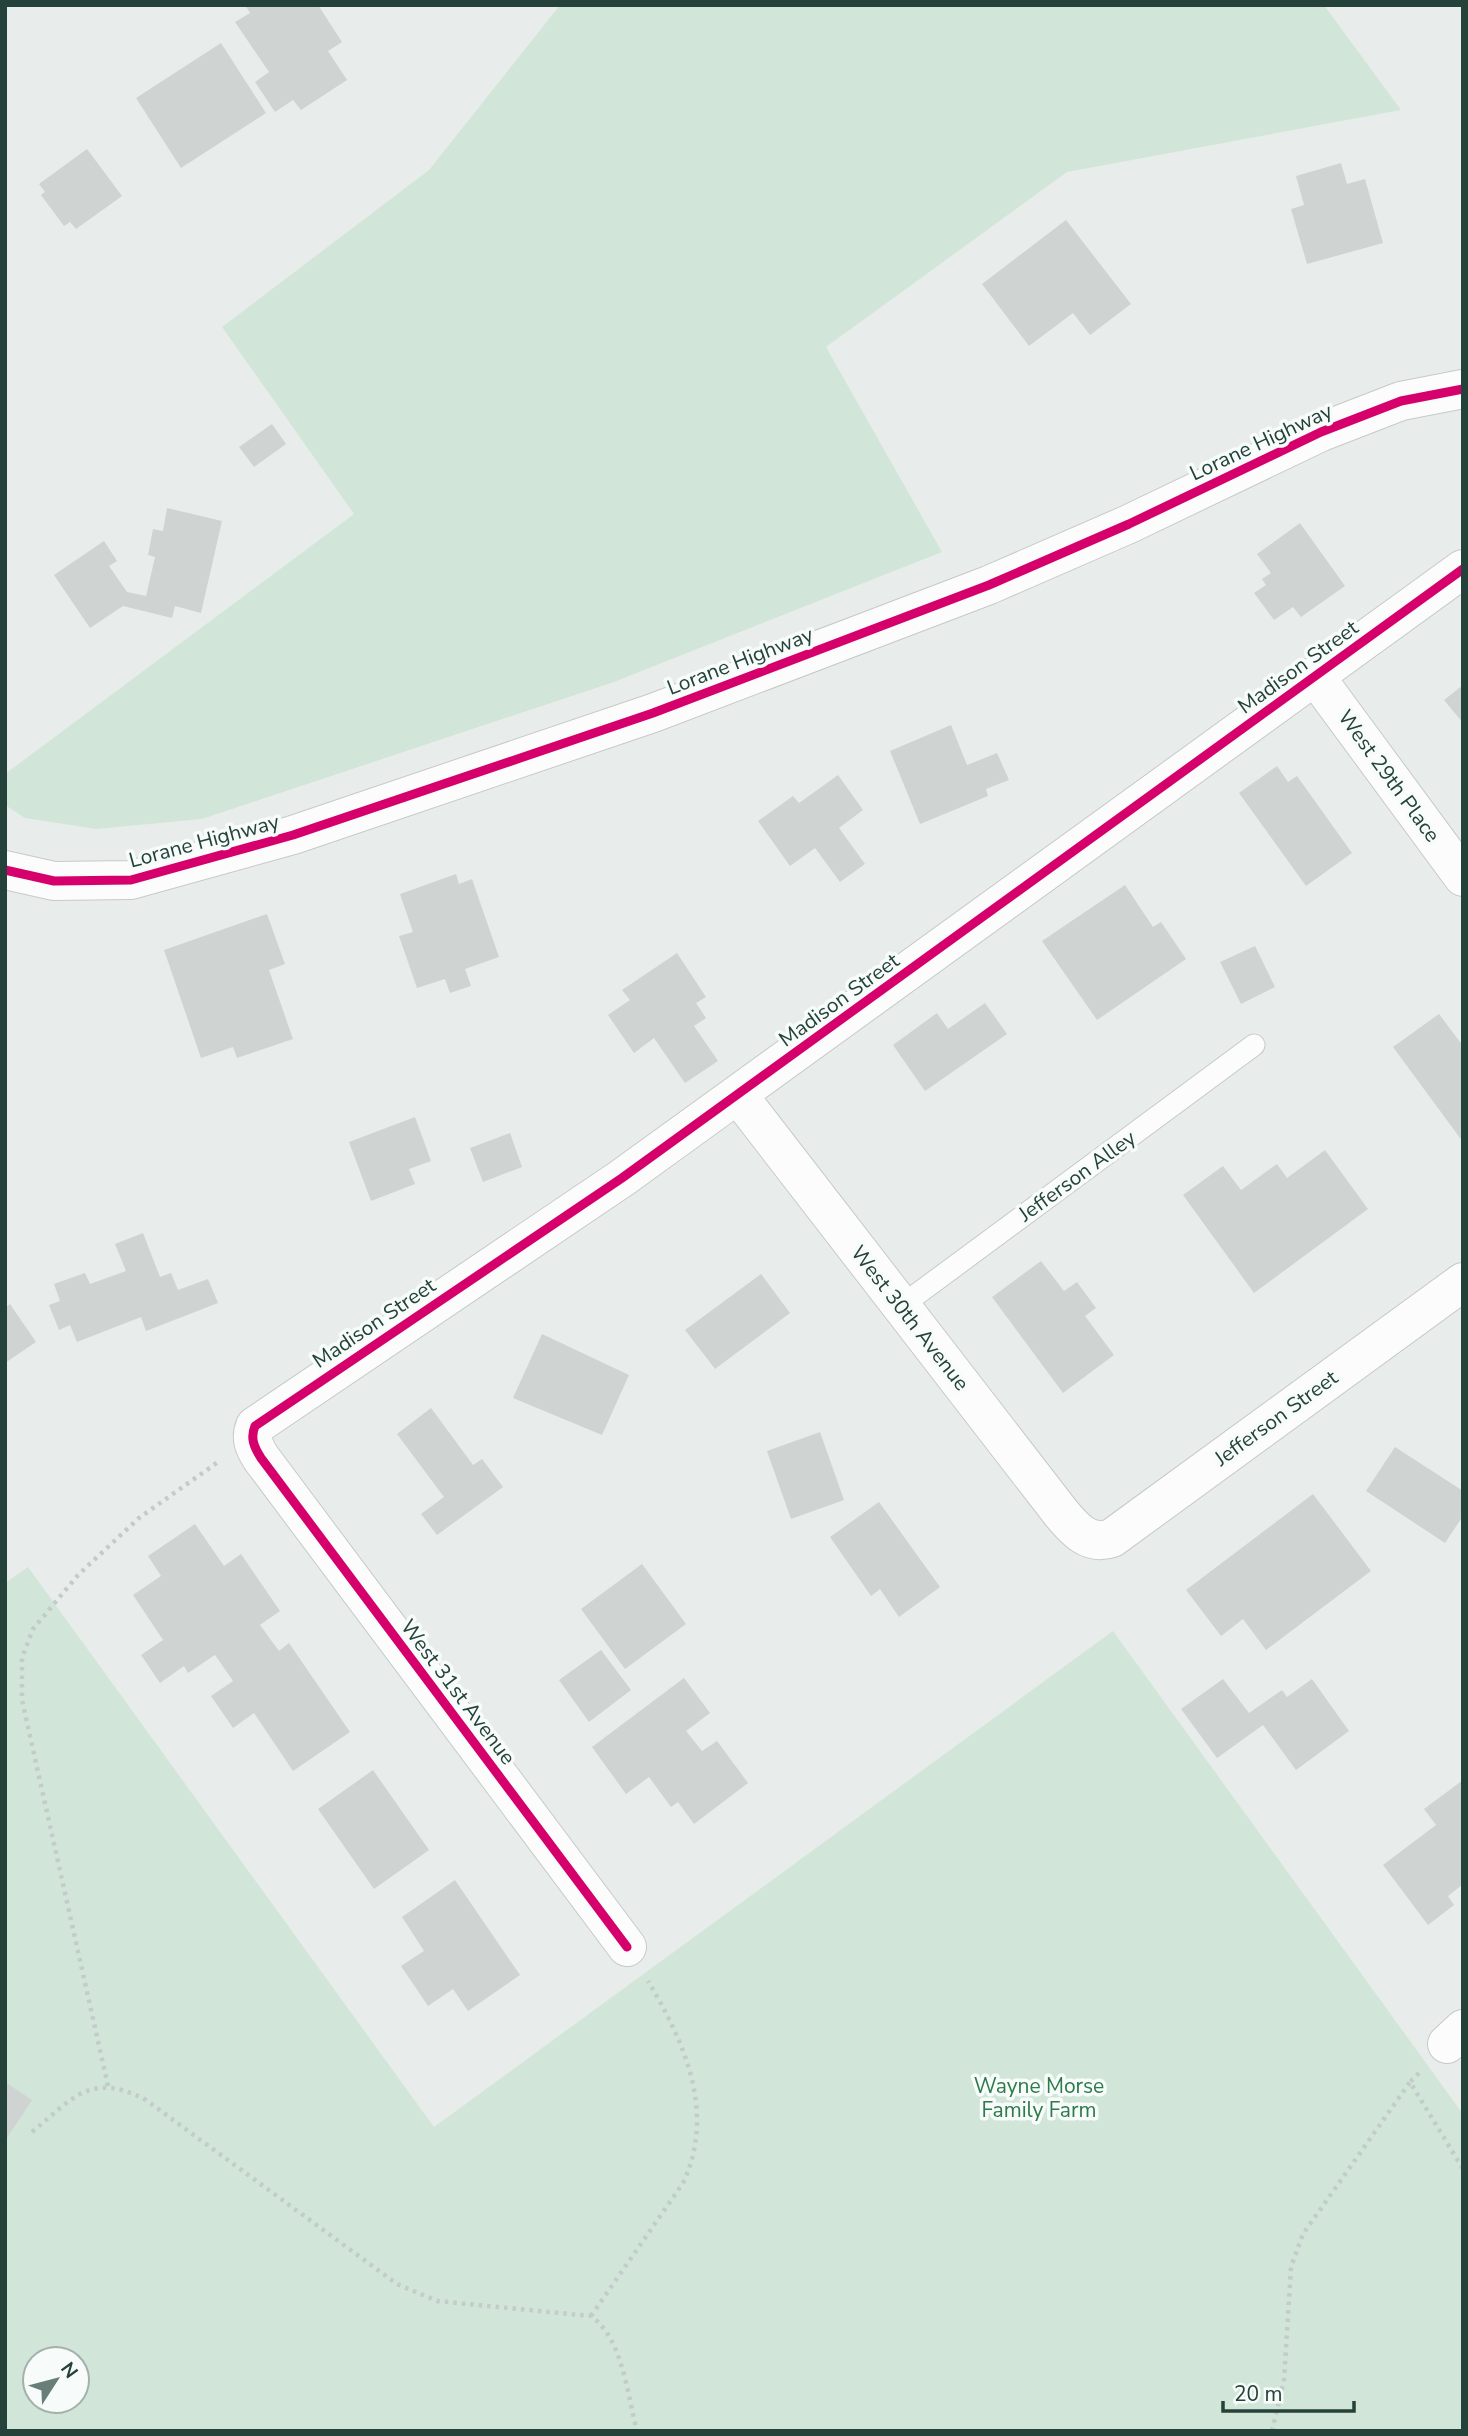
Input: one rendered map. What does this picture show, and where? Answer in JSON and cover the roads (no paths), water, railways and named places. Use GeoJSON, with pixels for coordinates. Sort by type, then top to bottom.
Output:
{"type":"FeatureCollection","features":[{"type":"Feature","properties":{"kind":"street","name":"Lorane Highway"},"geometry":{"type":"LineString","coordinates":[[5,870],[54,881],[131,880],[293,835],[653,713],[989,585],[1129,524],[1321,432],[1401,401],[1463,389]]}},
{"type":"Feature","properties":{"kind":"street","name":"Madison Street"},"geometry":{"type":"LineString","coordinates":[[258,1452],[252,1433],[262,1419],[610,1186],[1463,569]]}},
{"type":"Feature","properties":{"kind":"street","name":"West 29th Place"},"geometry":{"type":"LineString","coordinates":[[1315,676],[1463,877]]}},
{"type":"Feature","properties":{"kind":"street","name":"West 30th Avenue"},"geometry":{"type":"LineString","coordinates":[[738,1095],[1061,1513],[1085,1537]]}},
{"type":"Feature","properties":{"kind":"street","name":"Jefferson Street"},"geometry":{"type":"LineString","coordinates":[[1085,1537],[1096,1541],[1112,1538],[1463,1282]]}},
{"type":"Feature","properties":{"kind":"street","name":"West 31st Avenue"},"geometry":{"type":"LineString","coordinates":[[258,1452],[627,1947]]}},
{"type":"Feature","properties":{"kind":"lane","name":"Jefferson Alley"},"geometry":{"type":"LineString","coordinates":[[901,1306],[1254,1045]]}},
{"type":"Feature","properties":{"kind":"park label","name":"Wayne Morse Family Farm"},"geometry":{"type":"Point","coordinates":[1039,2098]}}]}
